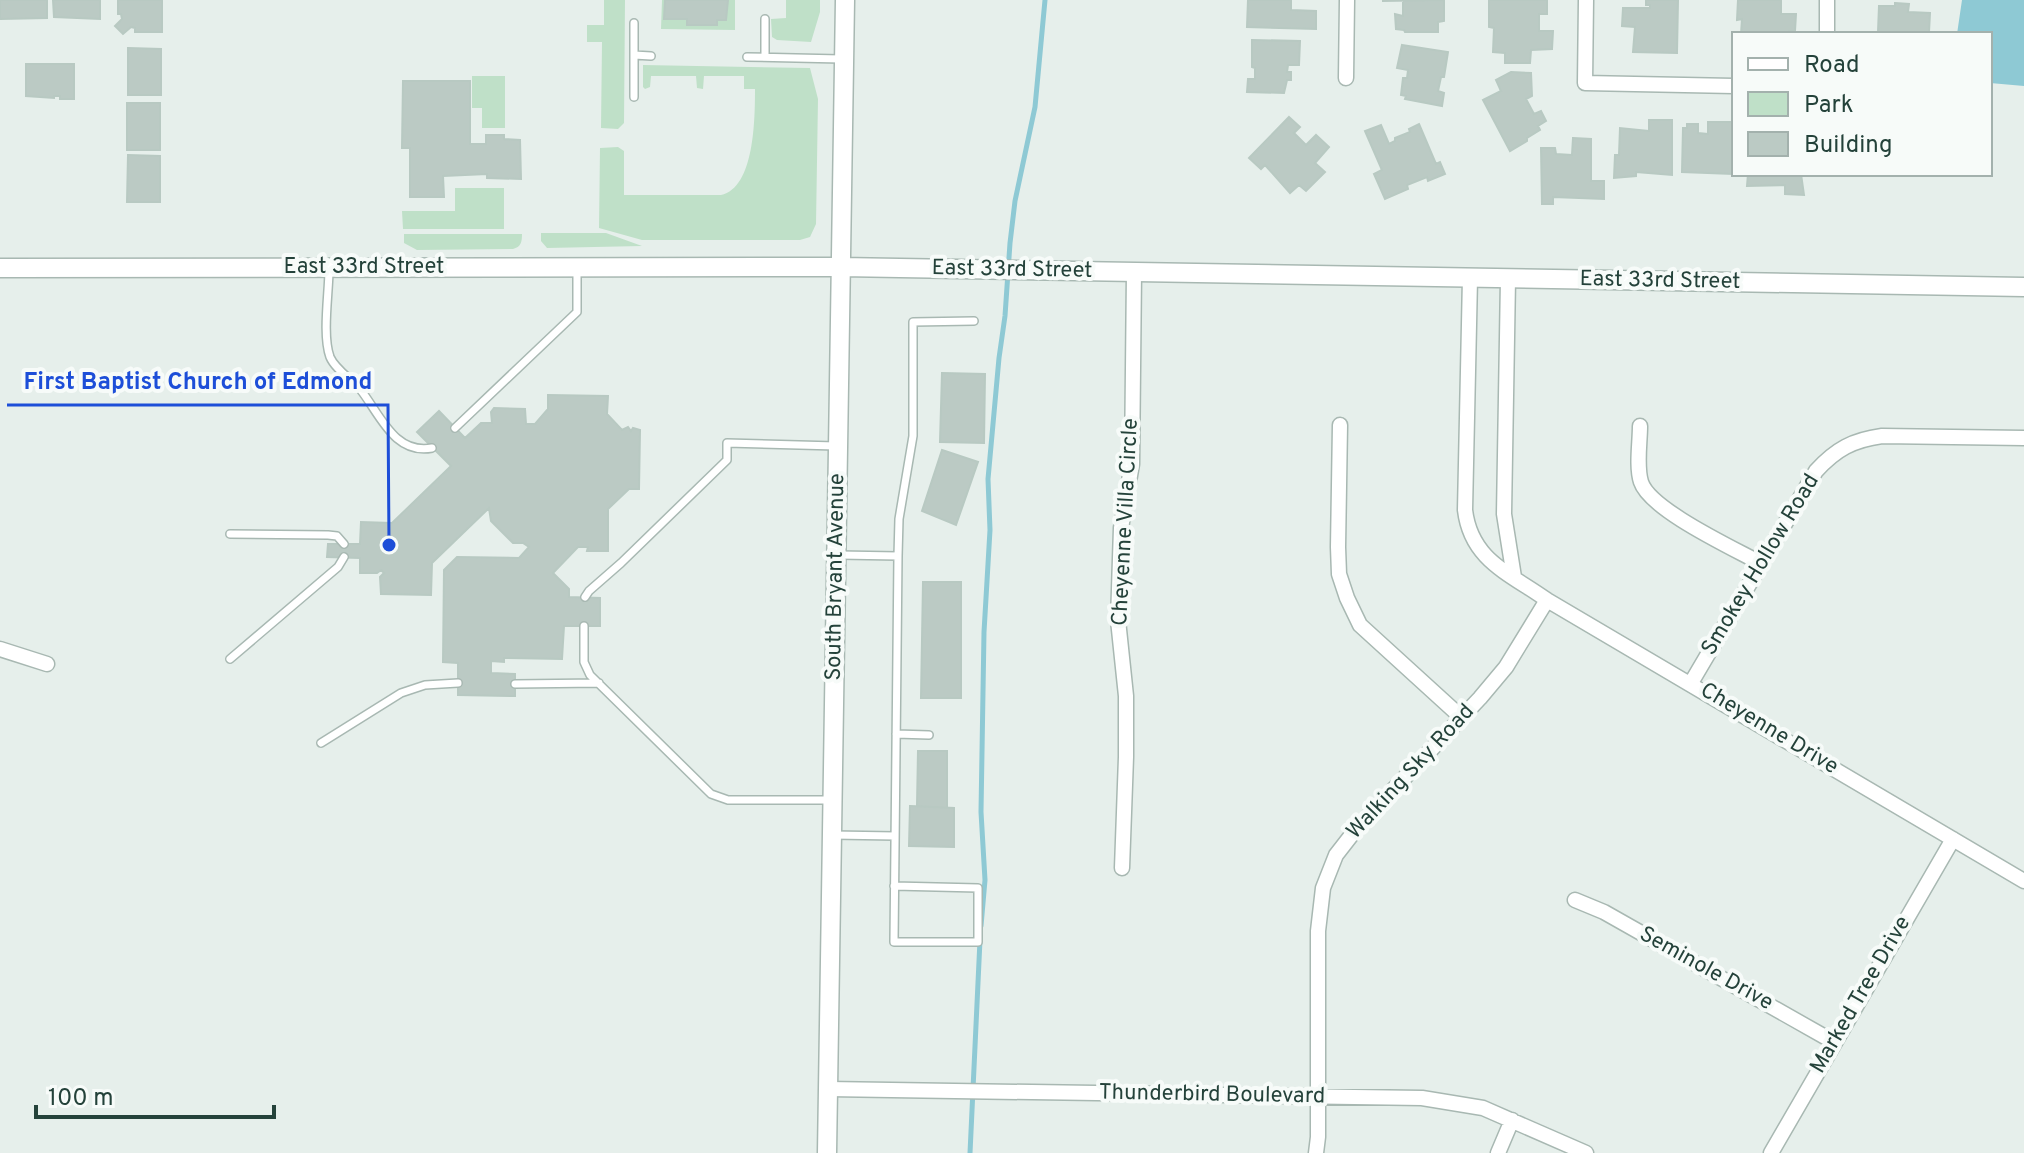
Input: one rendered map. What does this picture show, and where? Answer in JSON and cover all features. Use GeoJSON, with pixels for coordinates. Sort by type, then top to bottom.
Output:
{"type":"FeatureCollection","features":[{"type":"Feature","properties":{"kind":"street","name":"South Bryant Avenue"},"geometry":{"type":"LineString","coordinates":[[827,1153],[845,0]]}},
{"type":"Feature","properties":{"kind":"street"},"geometry":{"type":"LineString","coordinates":[[1346,78],[1347,0]]}},
{"type":"Feature","properties":{"kind":"street"},"geometry":{"type":"LineString","coordinates":[[1586,0],[1585,83],[1732,86]]}},
{"type":"Feature","properties":{"kind":"street"},"geometry":{"type":"LineString","coordinates":[[1827,0],[1827,32]]}},
{"type":"Feature","properties":{"kind":"street","name":"East 33rd Street"},"geometry":{"type":"LineString","coordinates":[[0,268],[841,267],[2024,287]]}},
{"type":"Feature","properties":{"kind":"street","name":"Cheyenne Villa Circle"},"geometry":{"type":"LineString","coordinates":[[1122,868],[1126,696],[1118,620],[1121,528],[1132,464],[1134,272]]}},
{"type":"Feature","properties":{"kind":"street","name":"Cheyenne Drive"},"geometry":{"type":"LineString","coordinates":[[1470,278],[1465,510],[1467,527],[1481,553],[1547,600],[2024,881]]}},
{"type":"Feature","properties":{"kind":"street"},"geometry":{"type":"LineString","coordinates":[[1508,279],[1504,514],[1514,577]]}},
{"type":"Feature","properties":{"kind":"street"},"geometry":{"type":"LineString","coordinates":[[1340,425],[1339,574],[1347,598],[1360,625],[1461,717]]}},
{"type":"Feature","properties":{"kind":"street"},"geometry":{"type":"LineString","coordinates":[[1640,426],[1640,480],[1647,493],[1672,514],[1762,564]]}},
{"type":"Feature","properties":{"kind":"street","name":"Smokey Hollow Road"},"geometry":{"type":"LineString","coordinates":[[1691,683],[1816,471],[1836,450],[1863,439],[1882,436],[2024,438]]}},
{"type":"Feature","properties":{"kind":"street","name":"Walking Sky Road"},"geometry":{"type":"LineString","coordinates":[[1316,1153],[1318,931],[1323,888],[1336,855],[1357,828],[1506,667],[1547,600]]}},
{"type":"Feature","properties":{"kind":"street"},"geometry":{"type":"LineString","coordinates":[[0,649],[47,664]]}},
{"type":"Feature","properties":{"kind":"street","name":"Marked Tree Drive"},"geometry":{"type":"LineString","coordinates":[[1771,1153],[1953,839]]}},
{"type":"Feature","properties":{"kind":"street","name":"Seminole Drive"},"geometry":{"type":"LineString","coordinates":[[1575,900],[1604,912],[1834,1042]]}},
{"type":"Feature","properties":{"kind":"street","name":"Thunderbird Boulevard"},"geometry":{"type":"LineString","coordinates":[[828,1089],[1422,1098],[1483,1108],[1586,1153]]}},
{"type":"Feature","properties":{"kind":"street"},"geometry":{"type":"LineString","coordinates":[[1498,1153],[1512,1120]]}},
{"type":"Feature","properties":{"kind":"lane"},"geometry":{"type":"LineString","coordinates":[[765,19],[765,57]]}},
{"type":"Feature","properties":{"kind":"lane"},"geometry":{"type":"LineString","coordinates":[[634,23],[634,97]]}},
{"type":"Feature","properties":{"kind":"lane"},"geometry":{"type":"LineString","coordinates":[[634,55],[651,56]]}},
{"type":"Feature","properties":{"kind":"lane"},"geometry":{"type":"LineString","coordinates":[[747,57],[844,59]]}},
{"type":"Feature","properties":{"kind":"lane"},"geometry":{"type":"LineString","coordinates":[[329,267],[328,331],[332,361],[360,389],[394,437],[411,448],[432,448]]}},
{"type":"Feature","properties":{"kind":"lane"},"geometry":{"type":"LineString","coordinates":[[455,428],[577,312],[577,267]]}},
{"type":"Feature","properties":{"kind":"lane"},"geometry":{"type":"LineString","coordinates":[[894,886],[978,888],[978,942],[894,942],[894,886],[899,519],[913,436],[913,322],[974,321]]}},
{"type":"Feature","properties":{"kind":"lane"},"geometry":{"type":"LineString","coordinates":[[585,597],[727,460],[727,443],[838,446]]}},
{"type":"Feature","properties":{"kind":"lane"},"geometry":{"type":"LineString","coordinates":[[230,534],[337,536],[344,544]]}},
{"type":"Feature","properties":{"kind":"lane"},"geometry":{"type":"LineString","coordinates":[[837,555],[898,556]]}},
{"type":"Feature","properties":{"kind":"lane"},"geometry":{"type":"LineString","coordinates":[[230,659],[338,567],[344,557]]}},
{"type":"Feature","properties":{"kind":"lane"},"geometry":{"type":"LineString","coordinates":[[584,626],[584,662],[590,675],[711,794],[728,800],[832,800]]}},
{"type":"Feature","properties":{"kind":"lane"},"geometry":{"type":"LineString","coordinates":[[321,743],[401,693],[425,685],[458,683]]}},
{"type":"Feature","properties":{"kind":"lane"},"geometry":{"type":"LineString","coordinates":[[515,684],[599,683]]}},
{"type":"Feature","properties":{"kind":"lane"},"geometry":{"type":"LineString","coordinates":[[896,734],[929,735]]}},
{"type":"Feature","properties":{"kind":"lane"},"geometry":{"type":"LineString","coordinates":[[832,835],[895,836]]}},
{"type":"Feature","properties":{"kind":"green space"},"geometry":{"type":"Polygon","coordinates":[[[604,0],[625,0],[624,123],[618,129],[601,128],[602,42],[587,42],[587,25],[604,25],[604,0]]]}},
{"type":"Feature","properties":{"kind":"green space"},"geometry":{"type":"Polygon","coordinates":[[[662,0],[665,0],[665,19],[687,19],[687,25],[726,20],[728,0],[735,0],[735,30],[661,29],[662,0]]]}},
{"type":"Feature","properties":{"kind":"green space"},"geometry":{"type":"Polygon","coordinates":[[[786,0],[820,0],[820,12],[811,42],[772,37],[771,19],[786,18],[786,0]]]}},
{"type":"Feature","properties":{"kind":"green space"},"geometry":{"type":"Polygon","coordinates":[[[643,65],[810,68],[818,99],[816,224],[810,237],[800,240],[642,240],[599,228],[600,148],[618,147],[624,151],[624,195],[721,195],[732,190],[747,166],[753,133],[755,89],[744,89],[744,76],[704,76],[703,89],[697,88],[696,76],[651,76],[650,87],[645,89],[643,65]]]}},
{"type":"Feature","properties":{"kind":"green space"},"geometry":{"type":"Polygon","coordinates":[[[472,76],[505,76],[505,128],[482,128],[482,108],[472,108],[472,76]]]}},
{"type":"Feature","properties":{"kind":"green space"},"geometry":{"type":"Polygon","coordinates":[[[455,188],[504,188],[504,229],[403,229],[402,211],[455,211],[455,188]]]}},
{"type":"Feature","properties":{"kind":"green space"},"geometry":{"type":"Polygon","coordinates":[[[541,233],[606,233],[642,246],[547,248],[541,241],[541,233]]]}},
{"type":"Feature","properties":{"kind":"green space"},"geometry":{"type":"Polygon","coordinates":[[[404,234],[522,234],[520,244],[513,249],[417,250],[404,243],[404,234]]]}},
{"type":"Feature","properties":{"kind":"water"},"geometry":{"type":"Polygon","coordinates":[[[1962,0],[2024,0],[2024,86],[1992,83],[1992,32],[1957,32],[1962,0]]]}},
{"type":"Feature","properties":{"kind":"building"},"geometry":{"type":"Polygon","coordinates":[[[0,0],[47,0],[47,18],[0,19],[0,0]]]}},
{"type":"Feature","properties":{"kind":"building"},"geometry":{"type":"Polygon","coordinates":[[[53,0],[100,0],[100,19],[54,17],[53,0]]]}},
{"type":"Feature","properties":{"kind":"building"},"geometry":{"type":"Polygon","coordinates":[[[118,0],[162,0],[162,32],[135,32],[135,28],[131,27],[123,34],[115,26],[122,19],[118,14],[118,0]]]}},
{"type":"Feature","properties":{"kind":"building"},"geometry":{"type":"Polygon","coordinates":[[[665,0],[728,0],[726,20],[717,20],[717,25],[687,25],[687,19],[664,19],[665,0]]]}},
{"type":"Feature","properties":{"kind":"building"},"geometry":{"type":"Polygon","coordinates":[[[1248,0],[1291,0],[1291,10],[1316,11],[1316,29],[1247,27],[1248,0]]]}},
{"type":"Feature","properties":{"kind":"building"},"geometry":{"type":"Polygon","coordinates":[[[1444,0],[1444,21],[1438,22],[1438,32],[1396,29],[1395,14],[1403,16],[1403,1],[1382,1],[1444,0]]]}},
{"type":"Feature","properties":{"kind":"building"},"geometry":{"type":"Polygon","coordinates":[[[1489,0],[1547,0],[1547,14],[1539,14],[1539,31],[1553,31],[1552,49],[1531,50],[1530,63],[1505,63],[1505,53],[1493,52],[1494,28],[1489,27],[1489,0]]]}},
{"type":"Feature","properties":{"kind":"building"},"geometry":{"type":"Polygon","coordinates":[[[1646,0],[1678,0],[1677,53],[1633,52],[1635,27],[1622,26],[1623,8],[1650,8],[1646,0]]]}},
{"type":"Feature","properties":{"kind":"building"},"geometry":{"type":"Polygon","coordinates":[[[1738,0],[1781,0],[1781,14],[1796,14],[1795,31],[1789,32],[1741,32],[1742,19],[1737,20],[1738,0]]]}},
{"type":"Feature","properties":{"kind":"building"},"geometry":{"type":"Polygon","coordinates":[[[1895,3],[1909,4],[1908,12],[1930,13],[1929,32],[1878,32],[1879,6],[1895,6],[1895,3]]]}},
{"type":"Feature","properties":{"kind":"building"},"geometry":{"type":"Polygon","coordinates":[[[1252,40],[1300,41],[1299,65],[1288,65],[1291,80],[1287,80],[1284,93],[1247,92],[1248,79],[1255,79],[1252,40]]]}},
{"type":"Feature","properties":{"kind":"building"},"geometry":{"type":"Polygon","coordinates":[[[1402,45],[1448,52],[1438,91],[1444,93],[1442,106],[1405,99],[1406,96],[1401,95],[1403,78],[1407,78],[1408,70],[1397,68],[1402,45]]]}},
{"type":"Feature","properties":{"kind":"building"},"geometry":{"type":"Polygon","coordinates":[[[128,48],[161,49],[161,95],[128,95],[128,48]]]}},
{"type":"Feature","properties":{"kind":"building"},"geometry":{"type":"Polygon","coordinates":[[[26,64],[74,64],[74,99],[26,96],[26,64]]]}},
{"type":"Feature","properties":{"kind":"building"},"geometry":{"type":"Polygon","coordinates":[[[1511,72],[1531,73],[1532,96],[1526,99],[1534,114],[1541,111],[1546,121],[1527,141],[1510,151],[1483,100],[1501,91],[1496,80],[1511,72]]]}},
{"type":"Feature","properties":{"kind":"building"},"geometry":{"type":"Polygon","coordinates":[[[403,81],[470,81],[470,144],[486,144],[486,135],[504,135],[504,139],[520,140],[521,179],[487,178],[487,174],[443,176],[444,197],[410,197],[410,148],[402,148],[403,81]]]}},
{"type":"Feature","properties":{"kind":"building"},"geometry":{"type":"Polygon","coordinates":[[[127,103],[160,103],[160,150],[127,150],[127,103]]]}},
{"type":"Feature","properties":{"kind":"building"},"geometry":{"type":"Polygon","coordinates":[[[1289,117],[1300,127],[1294,133],[1306,145],[1316,135],[1329,147],[1315,163],[1325,172],[1306,191],[1299,185],[1290,193],[1265,165],[1261,169],[1249,158],[1289,117]]]}},
{"type":"Feature","properties":{"kind":"building"},"geometry":{"type":"Polygon","coordinates":[[[1649,120],[1672,120],[1672,175],[1636,172],[1636,176],[1614,178],[1620,128],[1649,131],[1649,120]]]}},
{"type":"Feature","properties":{"kind":"building"},"geometry":{"type":"Polygon","coordinates":[[[1708,122],[1732,122],[1732,174],[1682,172],[1683,128],[1687,128],[1687,124],[1698,124],[1698,133],[1708,134],[1708,122]]]}},
{"type":"Feature","properties":{"kind":"building"},"geometry":{"type":"Polygon","coordinates":[[[1419,124],[1436,164],[1440,162],[1445,174],[1407,185],[1408,189],[1385,199],[1374,174],[1382,170],[1365,131],[1381,125],[1389,144],[1419,124]]]}},
{"type":"Feature","properties":{"kind":"building"},"geometry":{"type":"Polygon","coordinates":[[[1573,138],[1591,139],[1591,181],[1604,181],[1604,199],[1553,197],[1553,204],[1542,204],[1541,148],[1555,148],[1556,154],[1572,155],[1573,138]]]}},
{"type":"Feature","properties":{"kind":"building"},"geometry":{"type":"Polygon","coordinates":[[[128,155],[160,156],[160,202],[127,202],[128,155]]]}},
{"type":"Feature","properties":{"kind":"building"},"geometry":{"type":"Polygon","coordinates":[[[1748,176],[1801,176],[1804,195],[1785,194],[1785,185],[1747,186],[1748,176]]]}},
{"type":"Feature","properties":{"kind":"building"},"geometry":{"type":"Polygon","coordinates":[[[942,373],[985,374],[984,443],[940,442],[942,373]]]}},
{"type":"Feature","properties":{"kind":"building"},"geometry":{"type":"Polygon","coordinates":[[[548,395],[608,396],[607,414],[622,430],[628,427],[631,431],[633,428],[640,430],[639,489],[629,489],[608,509],[608,551],[587,551],[588,547],[578,547],[553,573],[569,589],[569,597],[600,598],[600,626],[564,626],[562,659],[504,658],[504,662],[491,661],[491,673],[515,674],[515,696],[458,695],[458,663],[443,662],[444,570],[457,557],[519,558],[529,547],[523,543],[513,543],[491,521],[489,508],[432,563],[431,595],[381,594],[380,577],[384,573],[381,570],[377,573],[360,573],[360,558],[327,557],[328,544],[360,544],[361,522],[392,523],[451,466],[417,432],[439,411],[465,438],[481,423],[492,423],[491,412],[494,408],[525,409],[526,424],[535,424],[548,409],[548,395]]]}},
{"type":"Feature","properties":{"kind":"building"},"geometry":{"type":"Polygon","coordinates":[[[942,450],[978,462],[956,525],[922,511],[942,450]]]}},
{"type":"Feature","properties":{"kind":"building"},"geometry":{"type":"Polygon","coordinates":[[[923,582],[961,582],[961,698],[921,698],[923,582]]]}},
{"type":"Feature","properties":{"kind":"building"},"geometry":{"type":"Polygon","coordinates":[[[918,751],[947,751],[947,808],[917,806],[918,751]]]}},
{"type":"Feature","properties":{"kind":"building"},"geometry":{"type":"Polygon","coordinates":[[[910,806],[954,808],[954,847],[909,846],[910,806]]]}},
{"type":"Feature","properties":{"kind":"waterway"},"geometry":{"type":"LineString","coordinates":[[981,926],[985,880],[981,812],[984,632],[990,530],[988,479],[1010,243],[1015,201],[1035,107],[1045,0]]}},
{"type":"Feature","properties":{"kind":"waterway"},"geometry":{"type":"LineString","coordinates":[[970,1153],[980,940]]}},
{"type":"Feature","properties":{"kind":"place","name":"First Baptist Church of Edmond"},"geometry":{"type":"Point","coordinates":[389,545]}}]}
